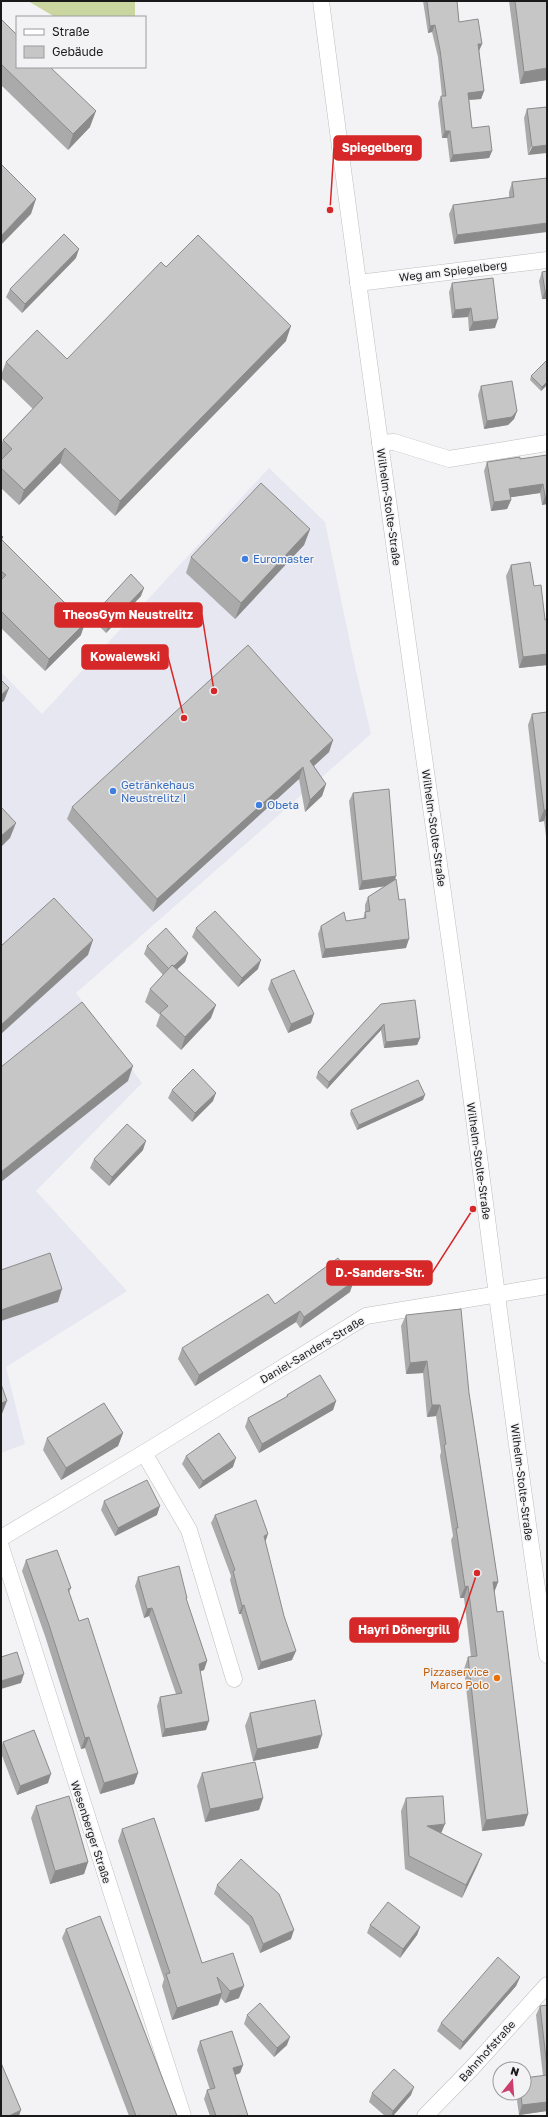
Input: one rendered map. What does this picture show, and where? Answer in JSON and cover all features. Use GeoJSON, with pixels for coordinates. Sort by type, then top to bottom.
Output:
{"type":"FeatureCollection","features":[{"type":"Feature","properties":{"kind":"street","name":"Wilhelm-Stolte-Straße"},"geometry":{"type":"LineString","coordinates":[[321,1],[358,283],[498,1294],[531,1551],[547,1655]]}},
{"type":"Feature","properties":{"kind":"street","name":"Weg am Spiegelberg"},"geometry":{"type":"LineString","coordinates":[[358,283],[547,260]]}},
{"type":"Feature","properties":{"kind":"street"},"geometry":{"type":"LineString","coordinates":[[380,443],[394,442],[449,459],[547,443]]}},
{"type":"Feature","properties":{"kind":"street","name":"Daniel-Sanders-Straße"},"geometry":{"type":"LineString","coordinates":[[1,1538],[144,1453],[366,1316],[547,1286]]}},
{"type":"Feature","properties":{"kind":"street"},"geometry":{"type":"LineString","coordinates":[[144,1453],[189,1530],[234,1679]]}},
{"type":"Feature","properties":{"kind":"street","name":"Wesenberger Straße"},"geometry":{"type":"LineString","coordinates":[[1,1547],[183,2116]]}},
{"type":"Feature","properties":{"kind":"street","name":"Bahnhofstraße"},"geometry":{"type":"LineString","coordinates":[[425,2116],[471,2069],[547,1985]]}},
{"type":"Feature","properties":{"kind":"shaded area"},"geometry":{"type":"Polygon","coordinates":[[[269,468],[325,522],[354,662],[371,734],[76,993],[142,1083],[36,1191],[127,1291],[6,1367],[25,1444],[1,1453],[1,672],[42,714],[269,468]]]}},
{"type":"Feature","properties":{"kind":"green space"},"geometry":{"type":"Polygon","coordinates":[[[28,1],[135,1],[135,16],[53,16],[28,1]]]}},
{"type":"Feature","properties":{"kind":"building"},"geometry":{"type":"Polygon","coordinates":[[[427,1],[457,1],[459,22],[478,19],[482,44],[478,44],[484,91],[468,93],[472,128],[489,126],[492,151],[453,155],[450,131],[445,131],[441,96],[446,96],[440,50],[435,25],[430,26],[427,1]]]}},
{"type":"Feature","properties":{"kind":"building"},"geometry":{"type":"Polygon","coordinates":[[[515,1],[547,1],[547,68],[524,72],[515,1]]]}},
{"type":"Feature","properties":{"kind":"building"},"geometry":{"type":"Polygon","coordinates":[[[1,19],[16,34],[16,68],[51,68],[96,111],[73,134],[1,64],[1,19]]]}},
{"type":"Feature","properties":{"kind":"building"},"geometry":{"type":"Polygon","coordinates":[[[547,107],[547,145],[532,147],[527,109],[547,107]]]}},
{"type":"Feature","properties":{"kind":"building"},"geometry":{"type":"Polygon","coordinates":[[[1,164],[36,199],[1,236],[1,164]]]}},
{"type":"Feature","properties":{"kind":"building"},"geometry":{"type":"Polygon","coordinates":[[[547,178],[547,223],[457,235],[453,205],[514,197],[512,182],[547,178]]]}},
{"type":"Feature","properties":{"kind":"building"},"geometry":{"type":"Polygon","coordinates":[[[64,234],[79,249],[25,304],[10,289],[64,234]]]}},
{"type":"Feature","properties":{"kind":"building"},"geometry":{"type":"Polygon","coordinates":[[[198,235],[291,326],[120,501],[65,448],[24,490],[1,468],[1,460],[12,449],[3,440],[43,398],[6,362],[37,330],[67,359],[161,262],[166,267],[198,235]]]}},
{"type":"Feature","properties":{"kind":"building"},"geometry":{"type":"Polygon","coordinates":[[[547,271],[547,290],[545,291],[542,272],[547,271]]]}},
{"type":"Feature","properties":{"kind":"building"},"geometry":{"type":"Polygon","coordinates":[[[493,278],[498,319],[473,322],[471,308],[455,310],[452,283],[493,278]]]}},
{"type":"Feature","properties":{"kind":"building"},"geometry":{"type":"Polygon","coordinates":[[[547,360],[547,382],[542,387],[531,376],[547,360]]]}},
{"type":"Feature","properties":{"kind":"building"},"geometry":{"type":"Polygon","coordinates":[[[512,381],[517,411],[512,417],[487,421],[481,386],[512,381]]]}},
{"type":"Feature","properties":{"kind":"building"},"geometry":{"type":"Polygon","coordinates":[[[547,455],[547,496],[545,496],[543,484],[509,489],[511,500],[494,502],[487,462],[547,455]]]}},
{"type":"Feature","properties":{"kind":"building","name":"Euromaster"},"geometry":{"type":"Polygon","coordinates":[[[261,483],[310,529],[241,603],[191,557],[261,483]]]}},
{"type":"Feature","properties":{"kind":"building"},"geometry":{"type":"Polygon","coordinates":[[[1,539],[85,623],[49,659],[1,611],[1,580],[6,575],[1,571],[1,539]]]}},
{"type":"Feature","properties":{"kind":"building"},"geometry":{"type":"Polygon","coordinates":[[[530,562],[534,586],[541,585],[545,620],[547,619],[547,654],[523,657],[511,565],[530,562]]]}},
{"type":"Feature","properties":{"kind":"building"},"geometry":{"type":"Polygon","coordinates":[[[131,574],[144,588],[109,624],[96,612],[131,574]]]}},
{"type":"Feature","properties":{"kind":"building"},"geometry":{"type":"Polygon","coordinates":[[[248,645],[333,740],[310,761],[326,784],[310,800],[303,767],[157,899],[72,807],[248,645]]]}},
{"type":"Feature","properties":{"kind":"building"},"geometry":{"type":"Polygon","coordinates":[[[1,680],[9,688],[1,695],[1,680]]]}},
{"type":"Feature","properties":{"kind":"building"},"geometry":{"type":"Polygon","coordinates":[[[547,712],[547,810],[544,810],[532,714],[547,712]]]}},
{"type":"Feature","properties":{"kind":"building"},"geometry":{"type":"Polygon","coordinates":[[[389,789],[396,876],[362,881],[353,793],[389,789]]]}},
{"type":"Feature","properties":{"kind":"building"},"geometry":{"type":"Polygon","coordinates":[[[1,807],[16,823],[1,836],[1,807]]]}},
{"type":"Feature","properties":{"kind":"building"},"geometry":{"type":"Polygon","coordinates":[[[396,879],[399,900],[405,899],[409,939],[325,949],[321,926],[344,912],[346,921],[366,918],[365,912],[370,911],[368,897],[396,879]]]}},
{"type":"Feature","properties":{"kind":"building"},"geometry":{"type":"Polygon","coordinates":[[[54,898],[93,940],[1,1025],[1,946],[54,898]]]}},
{"type":"Feature","properties":{"kind":"building"},"geometry":{"type":"Polygon","coordinates":[[[215,911],[261,960],[242,978],[196,928],[215,911]]]}},
{"type":"Feature","properties":{"kind":"building"},"geometry":{"type":"Polygon","coordinates":[[[166,928],[188,953],[169,969],[147,946],[166,928]]]}},
{"type":"Feature","properties":{"kind":"building"},"geometry":{"type":"Polygon","coordinates":[[[172,965],[216,1005],[185,1037],[160,1013],[168,1006],[150,989],[172,965]]]}},
{"type":"Feature","properties":{"kind":"building"},"geometry":{"type":"Polygon","coordinates":[[[294,970],[314,1014],[291,1024],[271,980],[294,970]]]}},
{"type":"Feature","properties":{"kind":"building"},"geometry":{"type":"Polygon","coordinates":[[[415,1000],[420,1038],[386,1042],[384,1024],[329,1082],[318,1072],[381,1004],[415,1000]]]}},
{"type":"Feature","properties":{"kind":"building"},"geometry":{"type":"Polygon","coordinates":[[[82,1002],[133,1066],[1,1172],[1,1067],[82,1002]]]}},
{"type":"Feature","properties":{"kind":"building"},"geometry":{"type":"Polygon","coordinates":[[[193,1069],[216,1093],[195,1113],[172,1090],[193,1069]]]}},
{"type":"Feature","properties":{"kind":"building"},"geometry":{"type":"Polygon","coordinates":[[[418,1080],[425,1095],[359,1125],[351,1110],[418,1080]]]}},
{"type":"Feature","properties":{"kind":"building"},"geometry":{"type":"Polygon","coordinates":[[[127,1124],[146,1141],[112,1177],[94,1159],[127,1124]]]}},
{"type":"Feature","properties":{"kind":"building"},"geometry":{"type":"Polygon","coordinates":[[[50,1253],[62,1289],[1,1310],[1,1270],[50,1253]]]}},
{"type":"Feature","properties":{"kind":"building"},"geometry":{"type":"Polygon","coordinates":[[[338,1258],[354,1281],[304,1317],[300,1311],[199,1375],[182,1348],[268,1294],[275,1304],[338,1258]]]}},
{"type":"Feature","properties":{"kind":"building"},"geometry":{"type":"Polygon","coordinates":[[[461,1309],[469,1393],[498,1582],[493,1582],[497,1612],[503,1611],[528,1814],[486,1820],[468,1657],[477,1656],[468,1586],[465,1587],[456,1528],[458,1528],[444,1445],[446,1444],[440,1405],[432,1405],[427,1361],[410,1363],[406,1315],[461,1309]]]}},
{"type":"Feature","properties":{"kind":"building"},"geometry":{"type":"Polygon","coordinates":[[[320,1375],[336,1401],[262,1444],[248,1418],[288,1396],[287,1395],[320,1375]]]}},
{"type":"Feature","properties":{"kind":"building"},"geometry":{"type":"Polygon","coordinates":[[[1,1384],[7,1401],[1,1403],[1,1384]]]}},
{"type":"Feature","properties":{"kind":"building"},"geometry":{"type":"Polygon","coordinates":[[[104,1403],[123,1433],[66,1468],[47,1438],[104,1403]]]}},
{"type":"Feature","properties":{"kind":"building"},"geometry":{"type":"Polygon","coordinates":[[[219,1433],[236,1458],[203,1481],[186,1456],[219,1433]]]}},
{"type":"Feature","properties":{"kind":"building"},"geometry":{"type":"Polygon","coordinates":[[[147,1480],[160,1506],[118,1528],[104,1501],[147,1480]]]}},
{"type":"Feature","properties":{"kind":"building"},"geometry":{"type":"Polygon","coordinates":[[[256,1500],[268,1534],[264,1536],[284,1616],[296,1651],[261,1662],[244,1605],[242,1606],[233,1571],[235,1570],[215,1515],[256,1500]]]}},
{"type":"Feature","properties":{"kind":"building"},"geometry":{"type":"Polygon","coordinates":[[[57,1550],[71,1588],[68,1589],[79,1621],[88,1618],[138,1773],[104,1783],[89,1737],[85,1738],[49,1625],[26,1560],[57,1550]]]}},
{"type":"Feature","properties":{"kind":"building"},"geometry":{"type":"Polygon","coordinates":[[[179,1566],[186,1598],[207,1661],[199,1664],[209,1721],[165,1729],[160,1697],[182,1693],[152,1608],[147,1609],[138,1577],[179,1566]]]}},
{"type":"Feature","properties":{"kind":"building"},"geometry":{"type":"Polygon","coordinates":[[[17,1652],[24,1674],[1,1681],[1,1657],[17,1652]]]}},
{"type":"Feature","properties":{"kind":"building"},"geometry":{"type":"Polygon","coordinates":[[[315,1700],[322,1735],[257,1749],[250,1713],[315,1700]]]}},
{"type":"Feature","properties":{"kind":"building"},"geometry":{"type":"Polygon","coordinates":[[[34,1730],[51,1774],[20,1786],[3,1742],[34,1730]]]}},
{"type":"Feature","properties":{"kind":"building"},"geometry":{"type":"Polygon","coordinates":[[[255,1762],[263,1798],[210,1809],[202,1773],[255,1762]]]}},
{"type":"Feature","properties":{"kind":"building"},"geometry":{"type":"Polygon","coordinates":[[[69,1796],[88,1862],[55,1871],[36,1806],[69,1796]]]}},
{"type":"Feature","properties":{"kind":"building"},"geometry":{"type":"Polygon","coordinates":[[[443,1796],[445,1824],[427,1826],[482,1854],[466,1885],[409,1856],[406,1798],[443,1796]]]}},
{"type":"Feature","properties":{"kind":"building"},"geometry":{"type":"Polygon","coordinates":[[[154,1818],[202,1963],[233,1953],[244,1986],[230,1991],[217,1977],[222,1993],[177,2008],[166,1974],[170,1973],[122,1829],[154,1818]]]}},
{"type":"Feature","properties":{"kind":"building"},"geometry":{"type":"Polygon","coordinates":[[[241,1859],[279,1894],[294,1930],[263,1944],[252,1917],[217,1885],[241,1859]]]}},
{"type":"Feature","properties":{"kind":"building"},"geometry":{"type":"Polygon","coordinates":[[[388,1902],[420,1927],[403,1949],[370,1925],[388,1902]]]}},
{"type":"Feature","properties":{"kind":"building"},"geometry":{"type":"Polygon","coordinates":[[[100,1916],[177,2116],[136,2116],[66,1929],[100,1916]]]}},
{"type":"Feature","properties":{"kind":"building"},"geometry":{"type":"Polygon","coordinates":[[[498,1957],[520,1977],[463,2042],[441,2023],[498,1957]]]}},
{"type":"Feature","properties":{"kind":"building"},"geometry":{"type":"Polygon","coordinates":[[[260,2003],[290,2037],[277,2048],[247,2015],[260,2003]]]}},
{"type":"Feature","properties":{"kind":"building"},"geometry":{"type":"Polygon","coordinates":[[[547,2005],[547,2067],[540,2006],[547,2005]]]}},
{"type":"Feature","properties":{"kind":"building"},"geometry":{"type":"Polygon","coordinates":[[[232,2031],[243,2065],[233,2068],[248,2116],[216,2116],[207,2090],[215,2088],[200,2041],[232,2031]]]}},
{"type":"Feature","properties":{"kind":"building"},"geometry":{"type":"Polygon","coordinates":[[[1,2063],[21,2110],[9,2116],[1,2116],[1,2063]]]}},
{"type":"Feature","properties":{"kind":"building"},"geometry":{"type":"Polygon","coordinates":[[[394,2069],[414,2087],[393,2111],[372,2093],[394,2069]]]}},
{"type":"Feature","properties":{"kind":"building"},"geometry":{"type":"Polygon","coordinates":[[[547,2075],[547,2102],[522,2105],[522,2101],[532,2101],[532,2077],[547,2075]]]}},
{"type":"Feature","properties":{"kind":"place","name":"Spiegelberg"},"geometry":{"type":"Point","coordinates":[330,210]}},
{"type":"Feature","properties":{"kind":"place","name":"Euromaster"},"geometry":{"type":"Point","coordinates":[245,559]}},
{"type":"Feature","properties":{"kind":"place","name":"TheosGym Neustrelitz"},"geometry":{"type":"Point","coordinates":[214,691]}},
{"type":"Feature","properties":{"kind":"place","name":"Kowalewski"},"geometry":{"type":"Point","coordinates":[184,718]}},
{"type":"Feature","properties":{"kind":"place","name":"Getränkehaus Neustrelitz I"},"geometry":{"type":"Point","coordinates":[113,791]}},
{"type":"Feature","properties":{"kind":"place","name":"Obeta"},"geometry":{"type":"Point","coordinates":[259,805]}},
{"type":"Feature","properties":{"kind":"place","name":"D.-Sanders-Str."},"geometry":{"type":"Point","coordinates":[473,1209]}},
{"type":"Feature","properties":{"kind":"place","name":"Hayri Dönergrill"},"geometry":{"type":"Point","coordinates":[477,1573]}},
{"type":"Feature","properties":{"kind":"place","name":"Pizzaservice Marco Polo"},"geometry":{"type":"Point","coordinates":[497,1678]}}]}
